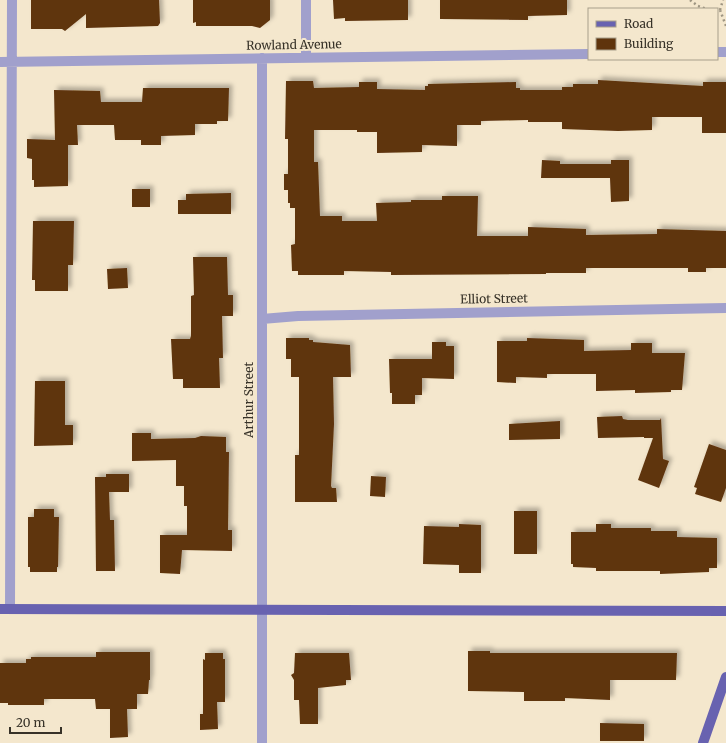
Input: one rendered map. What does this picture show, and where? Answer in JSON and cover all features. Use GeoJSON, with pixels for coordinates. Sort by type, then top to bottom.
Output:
{"type":"FeatureCollection","features":[{"type":"Feature","properties":{"kind":"main road"},"geometry":{"type":"LineString","coordinates":[[5,609],[726,611]]}},
{"type":"Feature","properties":{"kind":"main road"},"geometry":{"type":"LineString","coordinates":[[703,743],[726,678]]}},
{"type":"Feature","properties":{"kind":"street"},"geometry":{"type":"LineString","coordinates":[[5,609],[12,0]]}},
{"type":"Feature","properties":{"kind":"street"},"geometry":{"type":"LineString","coordinates":[[306,0],[306,57]]}},
{"type":"Feature","properties":{"kind":"street","name":"Rowland Avenue"},"geometry":{"type":"LineString","coordinates":[[0,62],[588,54]]}},
{"type":"Feature","properties":{"kind":"street","name":"Arthur Street"},"geometry":{"type":"LineString","coordinates":[[262,58],[262,743]]}},
{"type":"Feature","properties":{"kind":"street","name":"Elliot Street"},"geometry":{"type":"LineString","coordinates":[[262,319],[298,316],[726,308]]}},
{"type":"Feature","properties":{"kind":"path"},"geometry":{"type":"LineString","coordinates":[[690,0],[698,6],[704,8]]}},
{"type":"Feature","properties":{"kind":"path"},"geometry":{"type":"LineString","coordinates":[[723,0],[718,10],[726,26]]}},
{"type":"Feature","properties":{"kind":"building"},"geometry":{"type":"Polygon","coordinates":[[[31,0],[159,0],[160,23],[158,26],[86,28],[86,14],[65,31],[62,29],[31,29],[31,0]]]}},
{"type":"Feature","properties":{"kind":"building"},"geometry":{"type":"Polygon","coordinates":[[[193,0],[270,0],[270,20],[260,28],[252,26],[196,26],[196,22],[193,23],[193,0]]]}},
{"type":"Feature","properties":{"kind":"building"},"geometry":{"type":"Polygon","coordinates":[[[333,0],[408,0],[408,20],[345,21],[345,18],[334,19],[333,0]]]}},
{"type":"Feature","properties":{"kind":"building"},"geometry":{"type":"Polygon","coordinates":[[[440,0],[567,0],[567,15],[528,16],[528,20],[440,19],[440,0]]]}},
{"type":"Feature","properties":{"kind":"building"},"geometry":{"type":"Polygon","coordinates":[[[598,80],[703,86],[703,82],[726,82],[726,133],[702,133],[702,117],[652,117],[652,130],[618,131],[562,129],[562,122],[528,122],[528,120],[481,121],[481,125],[457,125],[457,146],[422,145],[422,152],[377,153],[377,132],[357,132],[357,130],[314,130],[314,162],[318,162],[320,216],[342,216],[342,221],[377,221],[376,203],[411,202],[411,200],[442,200],[442,196],[478,196],[477,236],[528,236],[528,227],[586,229],[586,235],[657,234],[657,229],[726,231],[726,268],[706,268],[706,272],[688,272],[688,268],[586,268],[586,273],[546,274],[391,275],[391,272],[344,271],[344,275],[298,275],[298,271],[292,271],[291,245],[295,244],[295,208],[290,208],[290,203],[288,203],[288,190],[284,190],[284,174],[288,174],[288,139],[285,139],[286,81],[313,81],[314,88],[359,87],[359,82],[377,82],[377,89],[425,90],[425,86],[428,86],[428,84],[516,82],[516,88],[520,88],[520,90],[562,90],[562,87],[573,87],[573,84],[598,84],[598,80]]]}},
{"type":"Feature","properties":{"kind":"building"},"geometry":{"type":"Polygon","coordinates":[[[143,88],[229,88],[228,121],[217,121],[217,124],[195,124],[195,135],[161,136],[161,145],[141,145],[141,140],[115,140],[114,125],[77,125],[78,145],[68,145],[68,186],[34,187],[34,180],[32,180],[32,159],[27,158],[27,139],[55,140],[54,90],[100,91],[101,102],[142,102],[143,88]]]}},
{"type":"Feature","properties":{"kind":"building"},"geometry":{"type":"Polygon","coordinates":[[[542,160],[560,161],[560,164],[611,164],[611,160],[629,160],[629,201],[611,202],[610,178],[541,178],[542,160]]]}},
{"type":"Feature","properties":{"kind":"building"},"geometry":{"type":"Polygon","coordinates":[[[132,189],[150,189],[150,207],[132,207],[132,189]]]}},
{"type":"Feature","properties":{"kind":"building"},"geometry":{"type":"Polygon","coordinates":[[[231,193],[231,214],[178,214],[178,200],[186,200],[186,194],[231,193]]]}},
{"type":"Feature","properties":{"kind":"building"},"geometry":{"type":"Polygon","coordinates":[[[33,221],[74,221],[73,265],[68,265],[68,291],[35,291],[35,280],[32,280],[33,221]]]}},
{"type":"Feature","properties":{"kind":"building"},"geometry":{"type":"Polygon","coordinates":[[[193,257],[227,257],[228,295],[233,295],[233,316],[222,316],[223,358],[219,358],[220,388],[183,388],[183,379],[173,379],[171,339],[190,339],[191,336],[191,296],[194,295],[193,257]]]}},
{"type":"Feature","properties":{"kind":"building"},"geometry":{"type":"Polygon","coordinates":[[[127,268],[128,288],[108,289],[107,269],[127,268]]]}},
{"type":"Feature","properties":{"kind":"building"},"geometry":{"type":"Polygon","coordinates":[[[286,338],[309,338],[309,340],[313,340],[313,342],[350,345],[351,377],[333,377],[334,424],[331,486],[332,488],[336,488],[337,502],[295,502],[295,455],[299,455],[299,377],[291,377],[291,359],[286,359],[286,338]]]}},
{"type":"Feature","properties":{"kind":"building"},"geometry":{"type":"Polygon","coordinates":[[[527,338],[584,340],[584,351],[631,350],[631,343],[652,343],[652,353],[685,353],[682,390],[671,390],[671,392],[635,393],[635,390],[596,391],[596,374],[547,374],[547,378],[516,377],[516,383],[497,382],[497,341],[527,341],[527,338]]]}},
{"type":"Feature","properties":{"kind":"building"},"geometry":{"type":"Polygon","coordinates":[[[432,342],[446,342],[446,346],[454,346],[454,379],[422,378],[422,395],[415,395],[415,404],[392,404],[392,393],[390,393],[389,359],[432,359],[432,342]]]}},
{"type":"Feature","properties":{"kind":"building"},"geometry":{"type":"Polygon","coordinates":[[[35,381],[65,381],[65,425],[73,425],[73,445],[34,446],[35,381]]]}},
{"type":"Feature","properties":{"kind":"building"},"geometry":{"type":"Polygon","coordinates":[[[622,416],[623,419],[628,420],[660,420],[661,418],[663,459],[669,461],[659,488],[638,480],[653,438],[598,438],[597,417],[622,416]]]}},
{"type":"Feature","properties":{"kind":"building"},"geometry":{"type":"Polygon","coordinates":[[[560,421],[560,439],[509,440],[509,424],[560,421]]]}},
{"type":"Feature","properties":{"kind":"building"},"geometry":{"type":"Polygon","coordinates":[[[132,433],[151,433],[151,439],[195,438],[201,436],[226,437],[226,452],[229,452],[228,530],[232,530],[232,551],[182,550],[180,574],[160,573],[160,535],[187,535],[187,506],[184,506],[184,486],[176,486],[176,460],[132,461],[132,433]]]}},
{"type":"Feature","properties":{"kind":"building"},"geometry":{"type":"Polygon","coordinates":[[[709,444],[726,450],[726,488],[721,502],[695,494],[697,488],[694,487],[709,444]]]}},
{"type":"Feature","properties":{"kind":"building"},"geometry":{"type":"Polygon","coordinates":[[[106,474],[129,474],[129,492],[109,492],[110,520],[114,520],[115,571],[96,571],[95,477],[106,477],[106,474]]]}},
{"type":"Feature","properties":{"kind":"building"},"geometry":{"type":"Polygon","coordinates":[[[371,476],[386,477],[385,497],[370,496],[371,476]]]}},
{"type":"Feature","properties":{"kind":"building"},"geometry":{"type":"Polygon","coordinates":[[[34,509],[54,509],[54,517],[59,517],[57,572],[30,572],[30,567],[28,567],[28,517],[34,517],[34,509]]]}},
{"type":"Feature","properties":{"kind":"building"},"geometry":{"type":"Polygon","coordinates":[[[514,511],[537,511],[537,554],[514,554],[514,511]]]}},
{"type":"Feature","properties":{"kind":"building"},"geometry":{"type":"Polygon","coordinates":[[[459,524],[481,525],[481,573],[459,573],[459,565],[423,564],[424,526],[459,527],[459,524]]]}},
{"type":"Feature","properties":{"kind":"building"},"geometry":{"type":"Polygon","coordinates":[[[596,524],[611,524],[611,528],[651,528],[651,531],[677,531],[677,537],[717,538],[717,568],[709,568],[709,572],[660,574],[660,571],[596,571],[596,568],[573,567],[573,564],[571,564],[571,532],[596,532],[596,524]]]}},
{"type":"Feature","properties":{"kind":"building"},"geometry":{"type":"Polygon","coordinates":[[[468,651],[490,651],[490,653],[677,653],[676,680],[610,680],[610,700],[565,698],[565,701],[524,701],[524,692],[468,691],[468,651]]]}},
{"type":"Feature","properties":{"kind":"building"},"geometry":{"type":"Polygon","coordinates":[[[96,652],[150,652],[150,680],[148,694],[137,694],[137,709],[127,709],[128,737],[110,738],[110,709],[96,709],[95,699],[44,699],[44,705],[8,705],[8,703],[0,703],[0,663],[26,663],[26,659],[31,659],[31,657],[96,657],[96,652]]]}},
{"type":"Feature","properties":{"kind":"building"},"geometry":{"type":"Polygon","coordinates":[[[205,653],[223,653],[223,659],[225,659],[225,702],[217,702],[218,729],[200,730],[200,714],[203,714],[203,659],[205,660],[205,653]]]}},
{"type":"Feature","properties":{"kind":"building"},"geometry":{"type":"Polygon","coordinates":[[[295,653],[349,653],[351,680],[346,680],[346,685],[318,688],[318,724],[300,724],[299,700],[294,700],[294,680],[291,675],[294,673],[295,653]]]}},
{"type":"Feature","properties":{"kind":"building"},"geometry":{"type":"Polygon","coordinates":[[[600,723],[644,724],[644,741],[600,741],[600,723]]]}}]}
